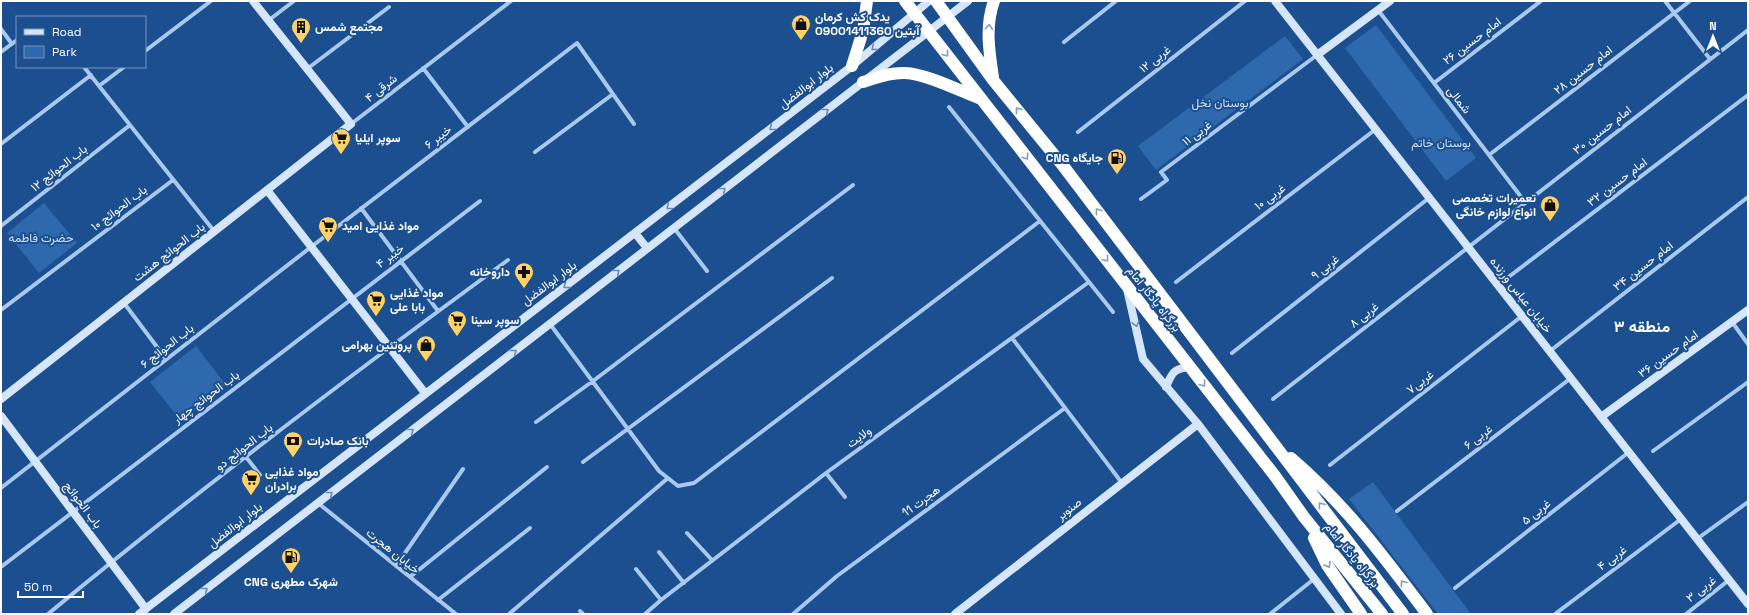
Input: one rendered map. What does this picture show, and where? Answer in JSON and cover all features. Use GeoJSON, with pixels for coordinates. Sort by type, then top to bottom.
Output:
{"type":"FeatureCollection","features":[{"type":"Feature","properties":{"kind":"highway"},"geometry":{"type":"LineString","coordinates":[[852,66],[863,30],[867,1]]}},
{"type":"Feature","properties":{"kind":"highway","name":"بزرگراه یادگار امام"},"geometry":{"type":"LineString","coordinates":[[905,1],[1275,476],[1304,517],[1382,614]]}},
{"type":"Feature","properties":{"kind":"highway","name":"بزرگراه یادگار امام"},"geometry":{"type":"LineString","coordinates":[[936,1],[993,80],[1064,167],[1403,614]]}},
{"type":"Feature","properties":{"kind":"highway"},"geometry":{"type":"LineString","coordinates":[[993,80],[988,47],[988,26],[994,1]]}},
{"type":"Feature","properties":{"kind":"highway"},"geometry":{"type":"LineString","coordinates":[[862,82],[889,74],[905,73],[921,76],[983,100]]}},
{"type":"Feature","properties":{"kind":"highway"},"geometry":{"type":"LineString","coordinates":[[1273,442],[1319,482],[1368,536],[1426,614]]}},
{"type":"Feature","properties":{"kind":"highway"},"geometry":{"type":"LineString","coordinates":[[1304,517],[1327,565],[1361,614]]}},
{"type":"Feature","properties":{"kind":"street"},"geometry":{"type":"LineString","coordinates":[[146,50],[211,1]]}},
{"type":"Feature","properties":{"kind":"street"},"geometry":{"type":"LineString","coordinates":[[253,1],[351,124]]}},
{"type":"Feature","properties":{"kind":"street"},"geometry":{"type":"LineString","coordinates":[[268,20],[294,1]]}},
{"type":"Feature","properties":{"kind":"street","name":"۴ شرقی"},"geometry":{"type":"LineString","coordinates":[[351,124],[511,1]]}},
{"type":"Feature","properties":{"kind":"street","name":"بلوار ابوالفضل"},"geometry":{"type":"LineString","coordinates":[[142,612],[852,66],[929,1]]}},
{"type":"Feature","properties":{"kind":"street"},"geometry":{"type":"LineString","coordinates":[[174,614],[968,1]]}},
{"type":"Feature","properties":{"kind":"street"},"geometry":{"type":"LineString","coordinates":[[1064,42],[1116,1]]}},
{"type":"Feature","properties":{"kind":"street","name":"غربی ۱۲"},"geometry":{"type":"LineString","coordinates":[[1078,132],[1245,1]]}},
{"type":"Feature","properties":{"kind":"street","name":"خیابان عباس ورزنده"},"geometry":{"type":"LineString","coordinates":[[1275,1],[1747,602]]}},
{"type":"Feature","properties":{"kind":"street"},"geometry":{"type":"LineString","coordinates":[[1317,55],[1390,1]]}},
{"type":"Feature","properties":{"kind":"street","name":"امام حسین ۲۶"},"geometry":{"type":"LineString","coordinates":[[1434,83],[1541,1]]}},
{"type":"Feature","properties":{"kind":"street"},"geometry":{"type":"LineString","coordinates":[[1665,1],[1710,59]]}},
{"type":"Feature","properties":{"kind":"street","name":"امام حسین ۲۸"},"geometry":{"type":"LineString","coordinates":[[1489,155],[1690,1]]}},
{"type":"Feature","properties":{"kind":"street"},"geometry":{"type":"LineString","coordinates":[[307,69],[388,7]]}},
{"type":"Feature","properties":{"kind":"street","name":"شمالی"},"geometry":{"type":"LineString","coordinates":[[1378,10],[1525,202]]}},
{"type":"Feature","properties":{"kind":"street"},"geometry":{"type":"LineString","coordinates":[[1,29],[12,44]]}},
{"type":"Feature","properties":{"kind":"street","name":"امام حسین ۳۰"},"geometry":{"type":"LineString","coordinates":[[1468,247],[1748,30]]}},
{"type":"Feature","properties":{"kind":"street"},"geometry":{"type":"LineString","coordinates":[[1,52],[16,41]]}},
{"type":"Feature","properties":{"kind":"street","name":"خیبر ۶"},"geometry":{"type":"LineString","coordinates":[[311,247],[577,43],[613,94]]}},
{"type":"Feature","properties":{"kind":"street","name":"غربی ۱۱"},"geometry":{"type":"LineString","coordinates":[[1141,199],[1167,180],[1161,172],[1317,55]]}},
{"type":"Feature","properties":{"kind":"street"},"geometry":{"type":"LineString","coordinates":[[85,68],[214,232]]}},
{"type":"Feature","properties":{"kind":"street"},"geometry":{"type":"LineString","coordinates":[[99,86],[123,68]]}},
{"type":"Feature","properties":{"kind":"street"},"geometry":{"type":"LineString","coordinates":[[423,68],[468,127]]}},
{"type":"Feature","properties":{"kind":"street"},"geometry":{"type":"LineString","coordinates":[[1,144],[91,75]]}},
{"type":"Feature","properties":{"kind":"street"},"geometry":{"type":"LineString","coordinates":[[535,152],[613,94],[634,124]]}},
{"type":"Feature","properties":{"kind":"street","name":"امام حسین ۳۲"},"geometry":{"type":"LineString","coordinates":[[1498,285],[1748,96]]}},
{"type":"Feature","properties":{"kind":"street"},"geometry":{"type":"LineString","coordinates":[[949,107],[1113,312]]}},
{"type":"Feature","properties":{"kind":"street","name":"باب الحوائج هشت"},"geometry":{"type":"LineString","coordinates":[[1,399],[351,124]]}},
{"type":"Feature","properties":{"kind":"street","name":"باب الحوائج ۱۲"},"geometry":{"type":"LineString","coordinates":[[1,226],[130,125]]}},
{"type":"Feature","properties":{"kind":"street","name":"غربی ۱۰"},"geometry":{"type":"LineString","coordinates":[[1176,282],[1376,129]]}},
{"type":"Feature","properties":{"kind":"street","name":"باب الحوائج ۱۰"},"geometry":{"type":"LineString","coordinates":[[1,310],[173,180]]}},
{"type":"Feature","properties":{"kind":"street"},"geometry":{"type":"LineString","coordinates":[[536,422],[593,381],[853,185]]}},
{"type":"Feature","properties":{"kind":"street"},"geometry":{"type":"LineString","coordinates":[[267,190],[425,393]]}},
{"type":"Feature","properties":{"kind":"street","name":"امام حسین ۳۴"},"geometry":{"type":"LineString","coordinates":[[1550,351],[1748,197]]}},
{"type":"Feature","properties":{"kind":"street","name":"غربی ۹"},"geometry":{"type":"LineString","coordinates":[[1232,353],[1429,198]]}},
{"type":"Feature","properties":{"kind":"street","name":"خیبر ۴"},"geometry":{"type":"LineString","coordinates":[[351,298],[480,201]]}},
{"type":"Feature","properties":{"kind":"street"},"geometry":{"type":"LineString","coordinates":[[361,208],[438,311]]}},
{"type":"Feature","properties":{"kind":"street"},"geometry":{"type":"LineString","coordinates":[[550,324],[659,471],[678,486],[694,483],[1040,221]]}},
{"type":"Feature","properties":{"kind":"street"},"geometry":{"type":"LineString","coordinates":[[674,228],[707,271]]}},
{"type":"Feature","properties":{"kind":"street"},"geometry":{"type":"LineString","coordinates":[[635,233],[648,248]]}},
{"type":"Feature","properties":{"kind":"street","name":"باب الحوائج ۶"},"geometry":{"type":"LineString","coordinates":[[1,488],[311,247]]}},
{"type":"Feature","properties":{"kind":"street","name":"غربی ۸"},"geometry":{"type":"LineString","coordinates":[[1273,399],[1468,247]]}},
{"type":"Feature","properties":{"kind":"street","name":"باب الحوائج دو"},"geometry":{"type":"LineString","coordinates":[[48,614],[110,562],[246,457],[389,347],[508,260]]}},
{"type":"Feature","properties":{"kind":"street"},"geometry":{"type":"LineString","coordinates":[[583,462],[832,278]]}},
{"type":"Feature","properties":{"kind":"street","name":"ولایت"},"geometry":{"type":"LineString","coordinates":[[645,614],[712,560],[826,473],[1089,282]]}},
{"type":"Feature","properties":{"kind":"street"},"geometry":{"type":"LineString","coordinates":[[1127,286],[1143,359],[1198,424],[1341,614]]}},
{"type":"Feature","properties":{"kind":"street","name":"باب الحوائج چهار"},"geometry":{"type":"LineString","coordinates":[[1,567],[351,298]]}},
{"type":"Feature","properties":{"kind":"street"},"geometry":{"type":"LineString","coordinates":[[124,303],[166,359]]}},
{"type":"Feature","properties":{"kind":"street","name":"امام حسین ۳۶"},"geometry":{"type":"LineString","coordinates":[[1601,417],[1748,310]]}},
{"type":"Feature","properties":{"kind":"street","name":"غربی۷"},"geometry":{"type":"LineString","coordinates":[[1330,465],[1522,316]]}},
{"type":"Feature","properties":{"kind":"street"},"geometry":{"type":"LineString","coordinates":[[1732,322],[1748,344]]}},
{"type":"Feature","properties":{"kind":"street"},"geometry":{"type":"LineString","coordinates":[[1012,338],[1122,483]]}},
{"type":"Feature","properties":{"kind":"street"},"geometry":{"type":"LineString","coordinates":[[1166,388],[1171,374],[1179,368],[1189,366]]}},
{"type":"Feature","properties":{"kind":"street","name":"غربی ۶"},"geometry":{"type":"LineString","coordinates":[[1397,511],[1571,378]]}},
{"type":"Feature","properties":{"kind":"street"},"geometry":{"type":"LineString","coordinates":[[1653,451],[1748,382]]}},
{"type":"Feature","properties":{"kind":"street","name":"هجرت 11"},"geometry":{"type":"LineString","coordinates":[[793,614],[837,576],[1065,408]]}},
{"type":"Feature","properties":{"kind":"street","name":"باب الحوائج"},"geometry":{"type":"LineString","coordinates":[[1,416],[110,562],[142,612]]}},
{"type":"Feature","properties":{"kind":"street","name":"صنوبر"},"geometry":{"type":"LineString","coordinates":[[955,614],[1198,424]]}},
{"type":"Feature","properties":{"kind":"street","name":"غربی ۵"},"geometry":{"type":"LineString","coordinates":[[1455,588],[1629,452]]}},
{"type":"Feature","properties":{"kind":"street"},"geometry":{"type":"LineString","coordinates":[[246,457],[260,475]]}},
{"type":"Feature","properties":{"kind":"street"},"geometry":{"type":"LineString","coordinates":[[410,577],[547,467]]}},
{"type":"Feature","properties":{"kind":"street"},"geometry":{"type":"LineString","coordinates":[[396,566],[463,469]]}},
{"type":"Feature","properties":{"kind":"street"},"geometry":{"type":"LineString","coordinates":[[826,473],[845,497]]}},
{"type":"Feature","properties":{"kind":"street"},"geometry":{"type":"LineString","coordinates":[[509,614],[668,478]]}},
{"type":"Feature","properties":{"kind":"street"},"geometry":{"type":"LineString","coordinates":[[1697,539],[1748,502]]}},
{"type":"Feature","properties":{"kind":"street","name":"خیابان هجرت"},"geometry":{"type":"LineString","coordinates":[[318,503],[456,614]]}},
{"type":"Feature","properties":{"kind":"street","name":"غربی ۴"},"geometry":{"type":"LineString","coordinates":[[1555,614],[1681,519]]}},
{"type":"Feature","properties":{"kind":"street"},"geometry":{"type":"LineString","coordinates":[[438,600],[530,528]]}},
{"type":"Feature","properties":{"kind":"street"},"geometry":{"type":"LineString","coordinates":[[687,533],[712,560]]}},
{"type":"Feature","properties":{"kind":"street"},"geometry":{"type":"LineString","coordinates":[[659,552],[684,583]]}},
{"type":"Feature","properties":{"kind":"street"},"geometry":{"type":"LineString","coordinates":[[636,569],[661,600]]}},
{"type":"Feature","properties":{"kind":"street"},"geometry":{"type":"LineString","coordinates":[[1270,614],[1315,579]]}},
{"type":"Feature","properties":{"kind":"street","name":"غربی ۳"},"geometry":{"type":"LineString","coordinates":[[1686,614],[1729,580]]}},
{"type":"Feature","properties":{"kind":"green space","name":"بوستان خاتم"},"geometry":{"type":"Polygon","coordinates":[[[1376,25],[1476,158],[1446,181],[1345,48],[1376,25]]]}},
{"type":"Feature","properties":{"kind":"green space","name":"بوستان نخل"},"geometry":{"type":"Polygon","coordinates":[[[1285,36],[1303,59],[1156,170],[1138,146],[1285,36]]]}},
{"type":"Feature","properties":{"kind":"green space","name":"حضرت فاطمه"},"geometry":{"type":"Polygon","coordinates":[[[44,203],[77,243],[39,273],[7,233],[44,203]]]}},
{"type":"Feature","properties":{"kind":"green space"},"geometry":{"type":"Polygon","coordinates":[[[196,346],[226,385],[181,421],[150,382],[196,346]]]}},
{"type":"Feature","properties":{"kind":"green space"},"geometry":{"type":"Polygon","coordinates":[[[1373,482],[1471,614],[1438,614],[1349,499],[1373,482]]]}},
{"type":"Feature","properties":{"kind":"place","name":"یدک کش کرمان آبتین 09001411360"},"geometry":{"type":"Point","coordinates":[801,41]}},
{"type":"Feature","properties":{"kind":"place","name":"مجتمع شمس"},"geometry":{"type":"Point","coordinates":[301,44]}},
{"type":"Feature","properties":{"kind":"place","name":"سوپر ایلیا"},"geometry":{"type":"Point","coordinates":[341,155]}},
{"type":"Feature","properties":{"kind":"place","name":"CNG جایگاه"},"geometry":{"type":"Point","coordinates":[1117,175]}},
{"type":"Feature","properties":{"kind":"place","name":"تعمیرات تخصصی انواع لوازم خانگی"},"geometry":{"type":"Point","coordinates":[1550,222]}},
{"type":"Feature","properties":{"kind":"place","name":"مواد غذایی امید"},"geometry":{"type":"Point","coordinates":[328,243]}},
{"type":"Feature","properties":{"kind":"place","name":"داروخانه"},"geometry":{"type":"Point","coordinates":[524,289]}},
{"type":"Feature","properties":{"kind":"place","name":"مواد غذایی بابا علی"},"geometry":{"type":"Point","coordinates":[376,317]}},
{"type":"Feature","properties":{"kind":"place","name":"سوپر سینا"},"geometry":{"type":"Point","coordinates":[457,337]}},
{"type":"Feature","properties":{"kind":"place","name":"پروتئین بهرامی"},"geometry":{"type":"Point","coordinates":[426,362]}},
{"type":"Feature","properties":{"kind":"place","name":"بانک صادرات"},"geometry":{"type":"Point","coordinates":[293,458]}},
{"type":"Feature","properties":{"kind":"place","name":"مواد غذایی برادران"},"geometry":{"type":"Point","coordinates":[251,496]}},
{"type":"Feature","properties":{"kind":"place","name":"CNG شهرک مطهری"},"geometry":{"type":"Point","coordinates":[291,574]}},
{"type":"Feature","properties":{"kind":"district","name":"منطقه ۳"},"geometry":{"type":"Point","coordinates":[1642,326]}}]}
